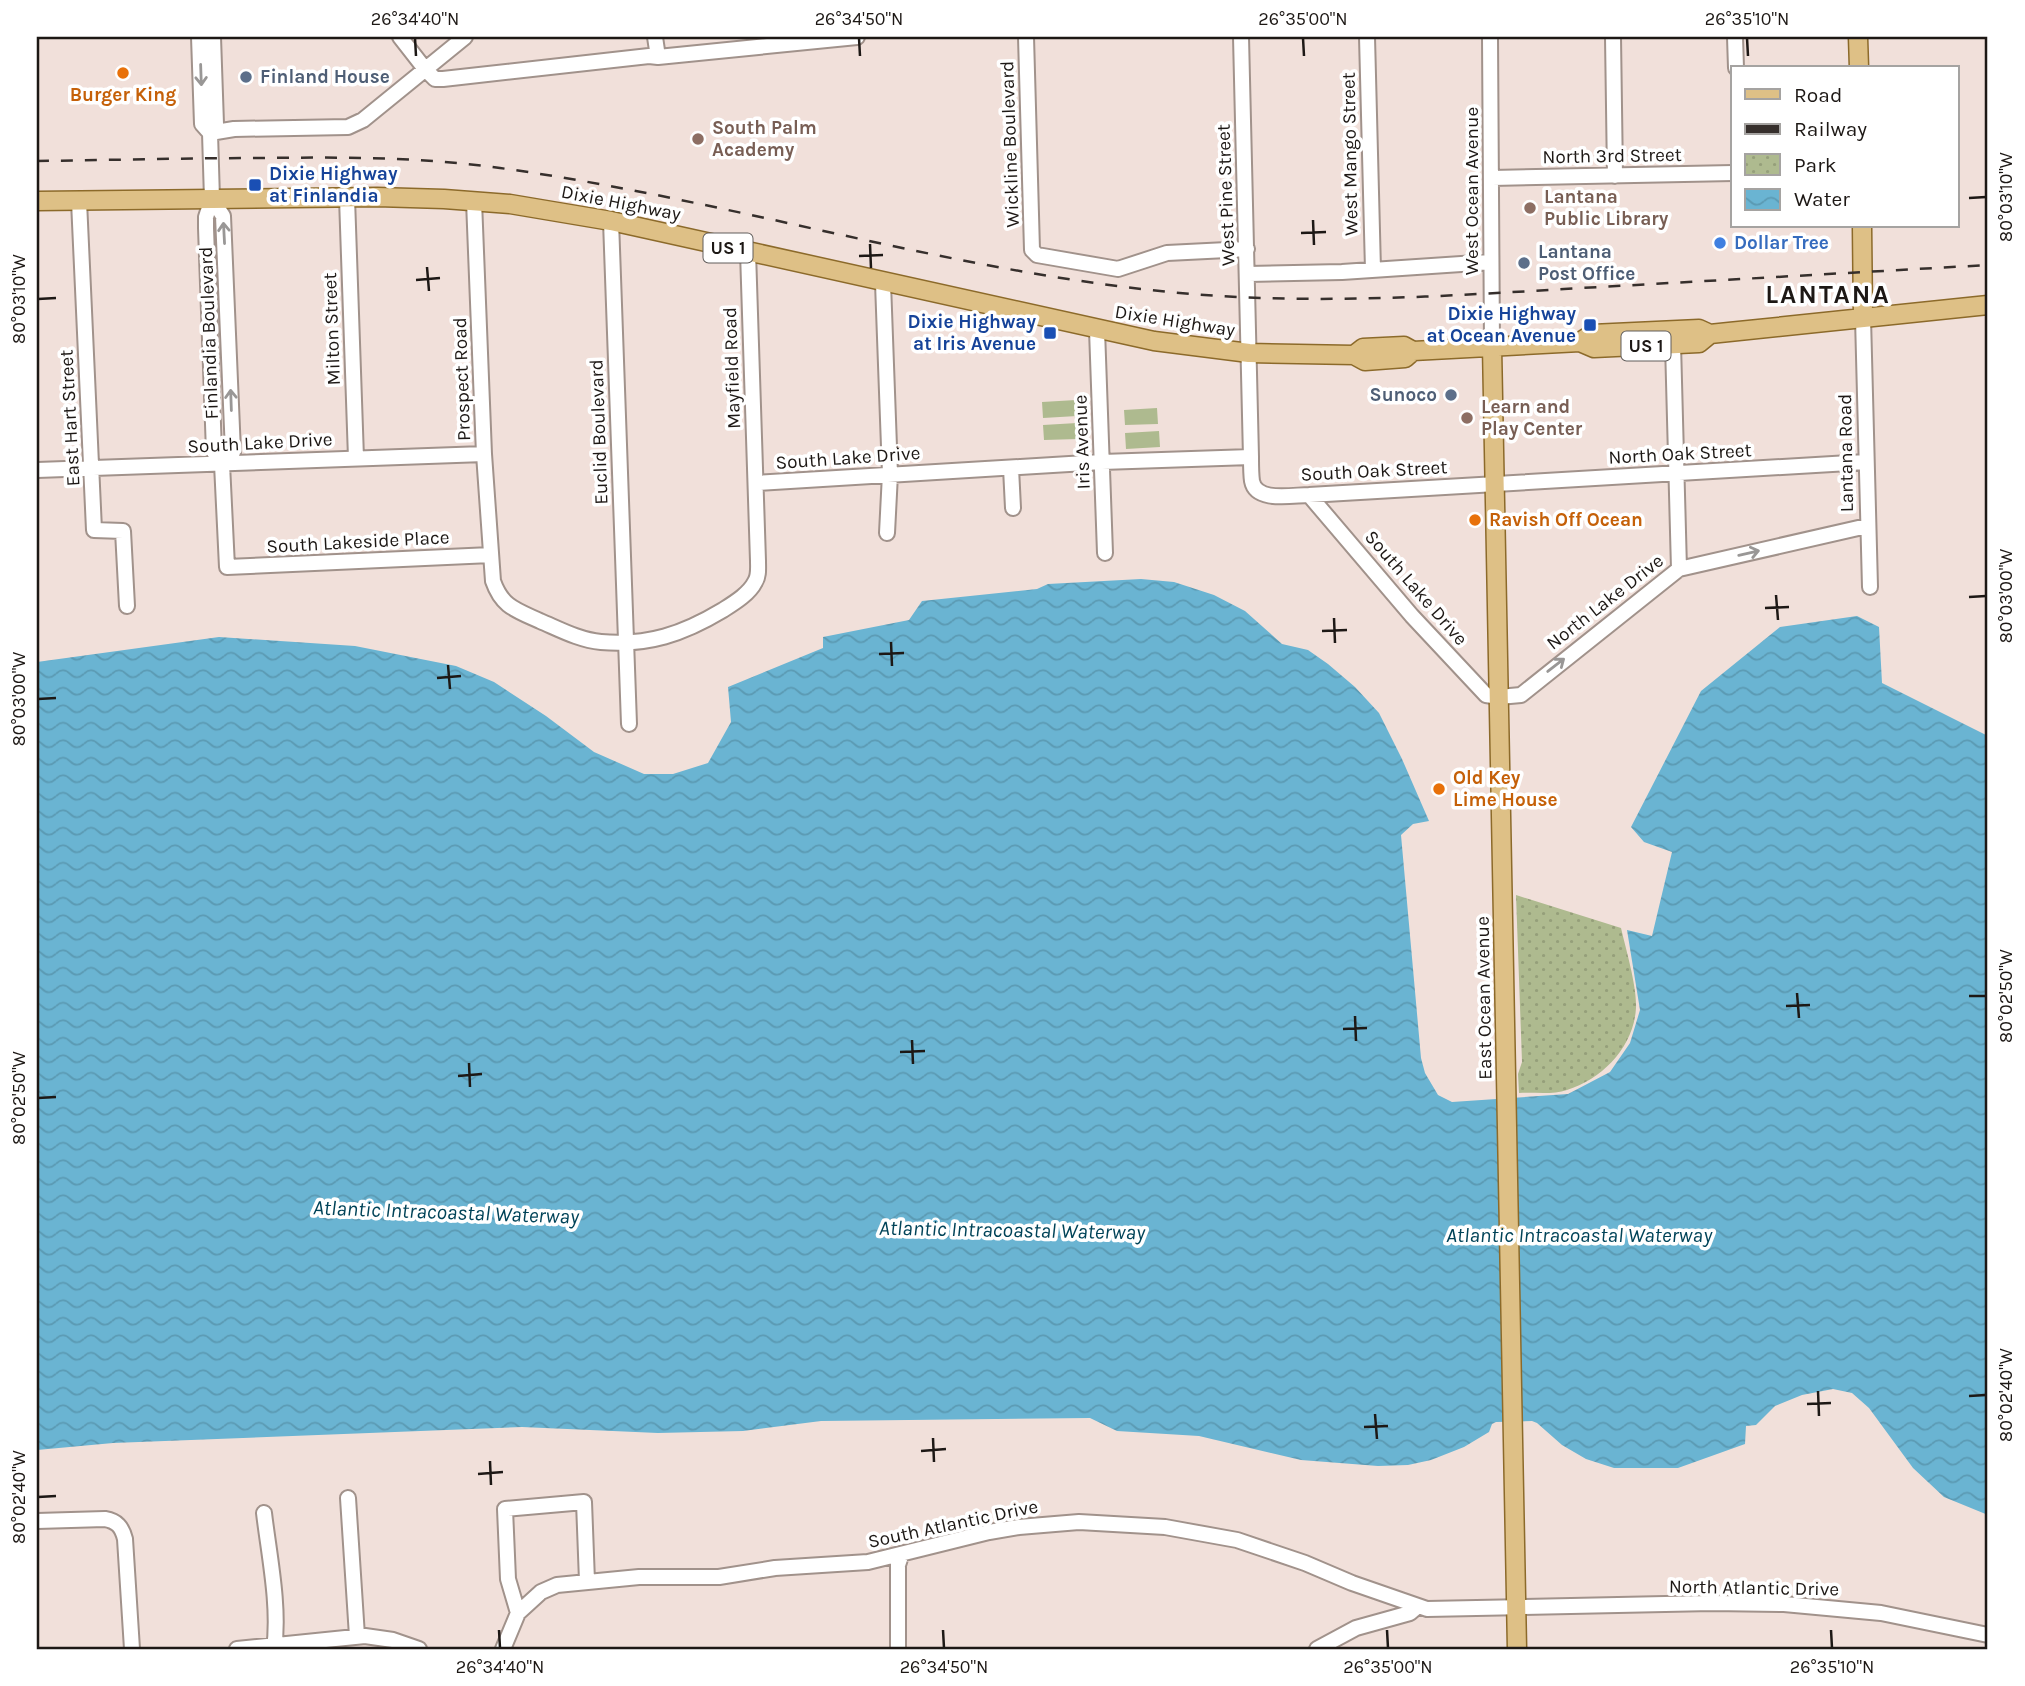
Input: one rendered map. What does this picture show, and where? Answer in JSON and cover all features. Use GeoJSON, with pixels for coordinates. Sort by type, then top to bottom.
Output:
{"type":"FeatureCollection","features":[{"type":"Feature","properties":{"kind":"main road"},"geometry":{"type":"LineString","coordinates":[[1858,37],[1859,66]]}},
{"type":"Feature","properties":{"kind":"main road","name":"Dixie Highway"},"geometry":{"type":"LineString","coordinates":[[37,201],[411,197],[510,204],[611,221],[1097,330],[1154,341],[1249,353],[1354,355],[1363,348],[1404,346],[1413,351],[1580,342],[1594,348],[1699,343],[1710,334]]}},
{"type":"Feature","properties":{"kind":"main road"},"geometry":{"type":"LineString","coordinates":[[1862,228],[1863,318]]}},
{"type":"Feature","properties":{"kind":"main road","name":"US 1"},"geometry":{"type":"LineString","coordinates":[[1863,318],[1988,305]]}},
{"type":"Feature","properties":{"kind":"main road","name":"Dixie Highway"},"geometry":{"type":"LineString","coordinates":[[1580,342],[1592,334],[1699,329],[1710,334],[1863,318]]}},
{"type":"Feature","properties":{"kind":"main road","name":"East Ocean Avenue"},"geometry":{"type":"LineString","coordinates":[[1492,346],[1517,1649]]}},
{"type":"Feature","properties":{"kind":"street","name":"Finlandia Boulevard"},"geometry":{"type":"LineString","coordinates":[[199,37],[202,124],[210,133]]}},
{"type":"Feature","properties":{"kind":"street","name":"Finlandia Boulevard"},"geometry":{"type":"LineString","coordinates":[[213,37],[216,124],[210,133],[212,199],[206,217],[206,228],[214,452],[222,464],[227,568]]}},
{"type":"Feature","properties":{"kind":"street"},"geometry":{"type":"LineString","coordinates":[[400,37],[435,79],[807,39],[857,37]]}},
{"type":"Feature","properties":{"kind":"street"},"geometry":{"type":"LineString","coordinates":[[210,133],[234,129],[348,127],[363,120],[465,37]]}},
{"type":"Feature","properties":{"kind":"street"},"geometry":{"type":"LineString","coordinates":[[655,37],[658,57]]}},
{"type":"Feature","properties":{"kind":"street","name":"Wickline Boulevard"},"geometry":{"type":"LineString","coordinates":[[1026,37],[1032,250],[1037,255],[1118,269],[1167,253],[1247,249]]}},
{"type":"Feature","properties":{"kind":"street","name":"West Pine Street"},"geometry":{"type":"LineString","coordinates":[[1241,37],[1251,457]]}},
{"type":"Feature","properties":{"kind":"street","name":"West Mango Street"},"geometry":{"type":"LineString","coordinates":[[1367,37],[1373,270]]}},
{"type":"Feature","properties":{"kind":"street","name":"West Ocean Avenue"},"geometry":{"type":"LineString","coordinates":[[1490,37],[1492,346]]}},
{"type":"Feature","properties":{"kind":"street"},"geometry":{"type":"LineString","coordinates":[[1613,37],[1615,176]]}},
{"type":"Feature","properties":{"kind":"street"},"geometry":{"type":"LineString","coordinates":[[1735,37],[1736,66]]}},
{"type":"Feature","properties":{"kind":"street","name":"North 3rd Street"},"geometry":{"type":"LineString","coordinates":[[1492,178],[1731,173]]}},
{"type":"Feature","properties":{"kind":"street","name":"Milton Street"},"geometry":{"type":"LineString","coordinates":[[347,198],[356,458]]}},
{"type":"Feature","properties":{"kind":"street","name":"East Hart Street"},"geometry":{"type":"LineString","coordinates":[[79,201],[94,530],[123,531],[127,606]]}},
{"type":"Feature","properties":{"kind":"street","name":"Prospect Road"},"geometry":{"type":"LineString","coordinates":[[474,201],[484,454],[491,555]]}},
{"type":"Feature","properties":{"kind":"street","name":"Euclid Boulevard"},"geometry":{"type":"LineString","coordinates":[[611,221],[629,724]]}},
{"type":"Feature","properties":{"kind":"street","name":"Mayfield Road"},"geometry":{"type":"LineString","coordinates":[[748,252],[756,483]]}},
{"type":"Feature","properties":{"kind":"street"},"geometry":{"type":"LineString","coordinates":[[1248,274],[1373,270],[1491,262]]}},
{"type":"Feature","properties":{"kind":"street"},"geometry":{"type":"LineString","coordinates":[[883,283],[890,474],[887,533]]}},
{"type":"Feature","properties":{"kind":"street","name":"Lantana Road"},"geometry":{"type":"LineString","coordinates":[[1863,318],[1870,587]]}},
{"type":"Feature","properties":{"kind":"street","name":"Iris Avenue"},"geometry":{"type":"LineString","coordinates":[[1097,330],[1105,553]]}},
{"type":"Feature","properties":{"kind":"street"},"geometry":{"type":"LineString","coordinates":[[1673,344],[1679,569]]}},
{"type":"Feature","properties":{"kind":"street","name":"South Lake Drive"},"geometry":{"type":"LineString","coordinates":[[37,470],[484,454]]}},
{"type":"Feature","properties":{"kind":"street","name":"South Lake Drive"},"geometry":{"type":"LineString","coordinates":[[491,555],[493,582],[499,598],[517,610],[574,636],[599,642],[667,637],[695,627],[735,603],[755,583],[758,561],[756,483],[1102,462],[1251,457]]}},
{"type":"Feature","properties":{"kind":"street","name":"South Oak Street"},"geometry":{"type":"LineString","coordinates":[[1251,457],[1252,483],[1256,490],[1266,495],[1496,484]]}},
{"type":"Feature","properties":{"kind":"street","name":"North Oak Street"},"geometry":{"type":"LineString","coordinates":[[1496,484],[1866,463]]}},
{"type":"Feature","properties":{"kind":"street"},"geometry":{"type":"LineString","coordinates":[[1011,468],[1013,508]]}},
{"type":"Feature","properties":{"kind":"street","name":"South Lake Drive"},"geometry":{"type":"LineString","coordinates":[[1309,495],[1412,616],[1486,695],[1499,697]]}},
{"type":"Feature","properties":{"kind":"street","name":"North Lake Drive"},"geometry":{"type":"LineString","coordinates":[[1499,697],[1521,695],[1679,569],[1867,526]]}},
{"type":"Feature","properties":{"kind":"street","name":"South Lakeside Place"},"geometry":{"type":"LineString","coordinates":[[227,568],[491,555]]}},
{"type":"Feature","properties":{"kind":"street"},"geometry":{"type":"LineString","coordinates":[[348,1499],[357,1636]]}},
{"type":"Feature","properties":{"kind":"street"},"geometry":{"type":"LineString","coordinates":[[518,1613],[508,1579],[505,1509],[584,1502],[587,1581]]}},
{"type":"Feature","properties":{"kind":"street"},"geometry":{"type":"LineString","coordinates":[[264,1513],[273,1600],[274,1647]]}},
{"type":"Feature","properties":{"kind":"street"},"geometry":{"type":"LineString","coordinates":[[37,1521],[105,1518],[119,1525],[125,1539],[132,1649]]}},
{"type":"Feature","properties":{"kind":"street","name":"South Atlantic Drive"},"geometry":{"type":"LineString","coordinates":[[503,1649],[518,1613],[541,1592],[557,1585],[639,1577],[719,1577],[775,1568],[868,1562],[1019,1527],[1079,1522],[1165,1527],[1237,1540],[1417,1606],[1435,1609],[1517,1608]]}},
{"type":"Feature","properties":{"kind":"street"},"geometry":{"type":"LineString","coordinates":[[898,1649],[898,1565],[901,1556]]}},
{"type":"Feature","properties":{"kind":"street","name":"North Atlantic Drive"},"geometry":{"type":"LineString","coordinates":[[1517,1608],[1784,1604],[1881,1613],[1988,1635]]}},
{"type":"Feature","properties":{"kind":"street"},"geometry":{"type":"LineString","coordinates":[[1317,1649],[1356,1628],[1410,1613],[1417,1606]]}},
{"type":"Feature","properties":{"kind":"street"},"geometry":{"type":"LineString","coordinates":[[237,1649],[325,1645],[357,1636],[393,1640],[419,1649]]}},
{"type":"Feature","properties":{"kind":"green space"},"geometry":{"type":"Polygon","coordinates":[[[1076,400],[1077,416],[1043,418],[1042,402],[1076,400]]]}},
{"type":"Feature","properties":{"kind":"green space"},"geometry":{"type":"Polygon","coordinates":[[[1157,408],[1158,424],[1125,425],[1124,410],[1157,408]]]}},
{"type":"Feature","properties":{"kind":"green space"},"geometry":{"type":"Polygon","coordinates":[[[1077,423],[1078,439],[1044,440],[1043,425],[1077,423]]]}},
{"type":"Feature","properties":{"kind":"green space"},"geometry":{"type":"Polygon","coordinates":[[[1159,431],[1160,447],[1126,449],[1125,433],[1159,431]]]}},
{"type":"Feature","properties":{"kind":"green space"},"geometry":{"type":"Polygon","coordinates":[[[1516,895],[1621,928],[1631,968],[1636,1008],[1634,1022],[1623,1048],[1593,1078],[1562,1092],[1519,1093],[1518,1074],[1522,1062],[1516,895]]]}},
{"type":"Feature","properties":{"kind":"water","name":"Atlantic Intracoastal Waterway"},"geometry":{"type":"Polygon","coordinates":[[[1141,579],[1174,582],[1214,595],[1245,611],[1282,644],[1308,650],[1328,664],[1355,687],[1379,713],[1429,821],[1413,824],[1401,835],[1421,1058],[1425,1073],[1438,1095],[1452,1102],[1568,1094],[1610,1072],[1630,1043],[1640,1010],[1627,930],[1652,936],[1672,852],[1644,842],[1631,827],[1701,691],[1780,627],[1857,616],[1879,627],[1882,683],[1988,736],[1988,1515],[1944,1497],[1913,1468],[1869,1408],[1852,1393],[1833,1389],[1802,1395],[1775,1406],[1756,1425],[1746,1426],[1745,1444],[1678,1468],[1614,1468],[1586,1459],[1562,1445],[1532,1421],[1496,1422],[1492,1424],[1489,1432],[1464,1447],[1431,1460],[1408,1465],[1378,1466],[1301,1460],[1199,1436],[1117,1431],[1090,1418],[821,1421],[743,1431],[658,1433],[522,1427],[113,1443],[37,1450],[37,662],[219,637],[355,646],[456,666],[494,682],[594,752],[644,774],[673,774],[708,763],[731,722],[728,687],[823,648],[823,637],[909,620],[922,601],[1037,589],[1048,584],[1141,579]]]}},
{"type":"Feature","properties":{"kind":"railway"},"geometry":{"type":"LineString","coordinates":[[37,161],[323,158],[471,164],[668,197],[1001,268],[1085,282],[1219,296],[1318,299],[1416,297],[1988,265]]}},
{"type":"Feature","properties":{"kind":"place","name":"Burger King"},"geometry":{"type":"Point","coordinates":[123,73]}},
{"type":"Feature","properties":{"kind":"place","name":"Finland House"},"geometry":{"type":"Point","coordinates":[246,77]}},
{"type":"Feature","properties":{"kind":"place","name":"South Palm Academy"},"geometry":{"type":"Point","coordinates":[698,139]}},
{"type":"Feature","properties":{"kind":"place","name":"Dixie Highway at Finlandia"},"geometry":{"type":"Point","coordinates":[255,185]}},
{"type":"Feature","properties":{"kind":"place","name":"Lantana Public Library"},"geometry":{"type":"Point","coordinates":[1530,208]}},
{"type":"Feature","properties":{"kind":"place","name":"Dollar Tree"},"geometry":{"type":"Point","coordinates":[1720,243]}},
{"type":"Feature","properties":{"kind":"place","name":"Lantana Post Office"},"geometry":{"type":"Point","coordinates":[1524,263]}},
{"type":"Feature","properties":{"kind":"place","name":"Dixie Highway at Ocean Avenue"},"geometry":{"type":"Point","coordinates":[1590,325]}},
{"type":"Feature","properties":{"kind":"place","name":"Dixie Highway at Iris Avenue"},"geometry":{"type":"Point","coordinates":[1050,333]}},
{"type":"Feature","properties":{"kind":"place","name":"Sunoco"},"geometry":{"type":"Point","coordinates":[1451,395]}},
{"type":"Feature","properties":{"kind":"place","name":"Learn and Play Center"},"geometry":{"type":"Point","coordinates":[1467,418]}},
{"type":"Feature","properties":{"kind":"place","name":"Ravish Off Ocean"},"geometry":{"type":"Point","coordinates":[1475,520]}},
{"type":"Feature","properties":{"kind":"place","name":"Old Key Lime House"},"geometry":{"type":"Point","coordinates":[1439,789]}},
{"type":"Feature","properties":{"kind":"district","name":"LANTANA"},"geometry":{"type":"Point","coordinates":[1828,294]}}]}
